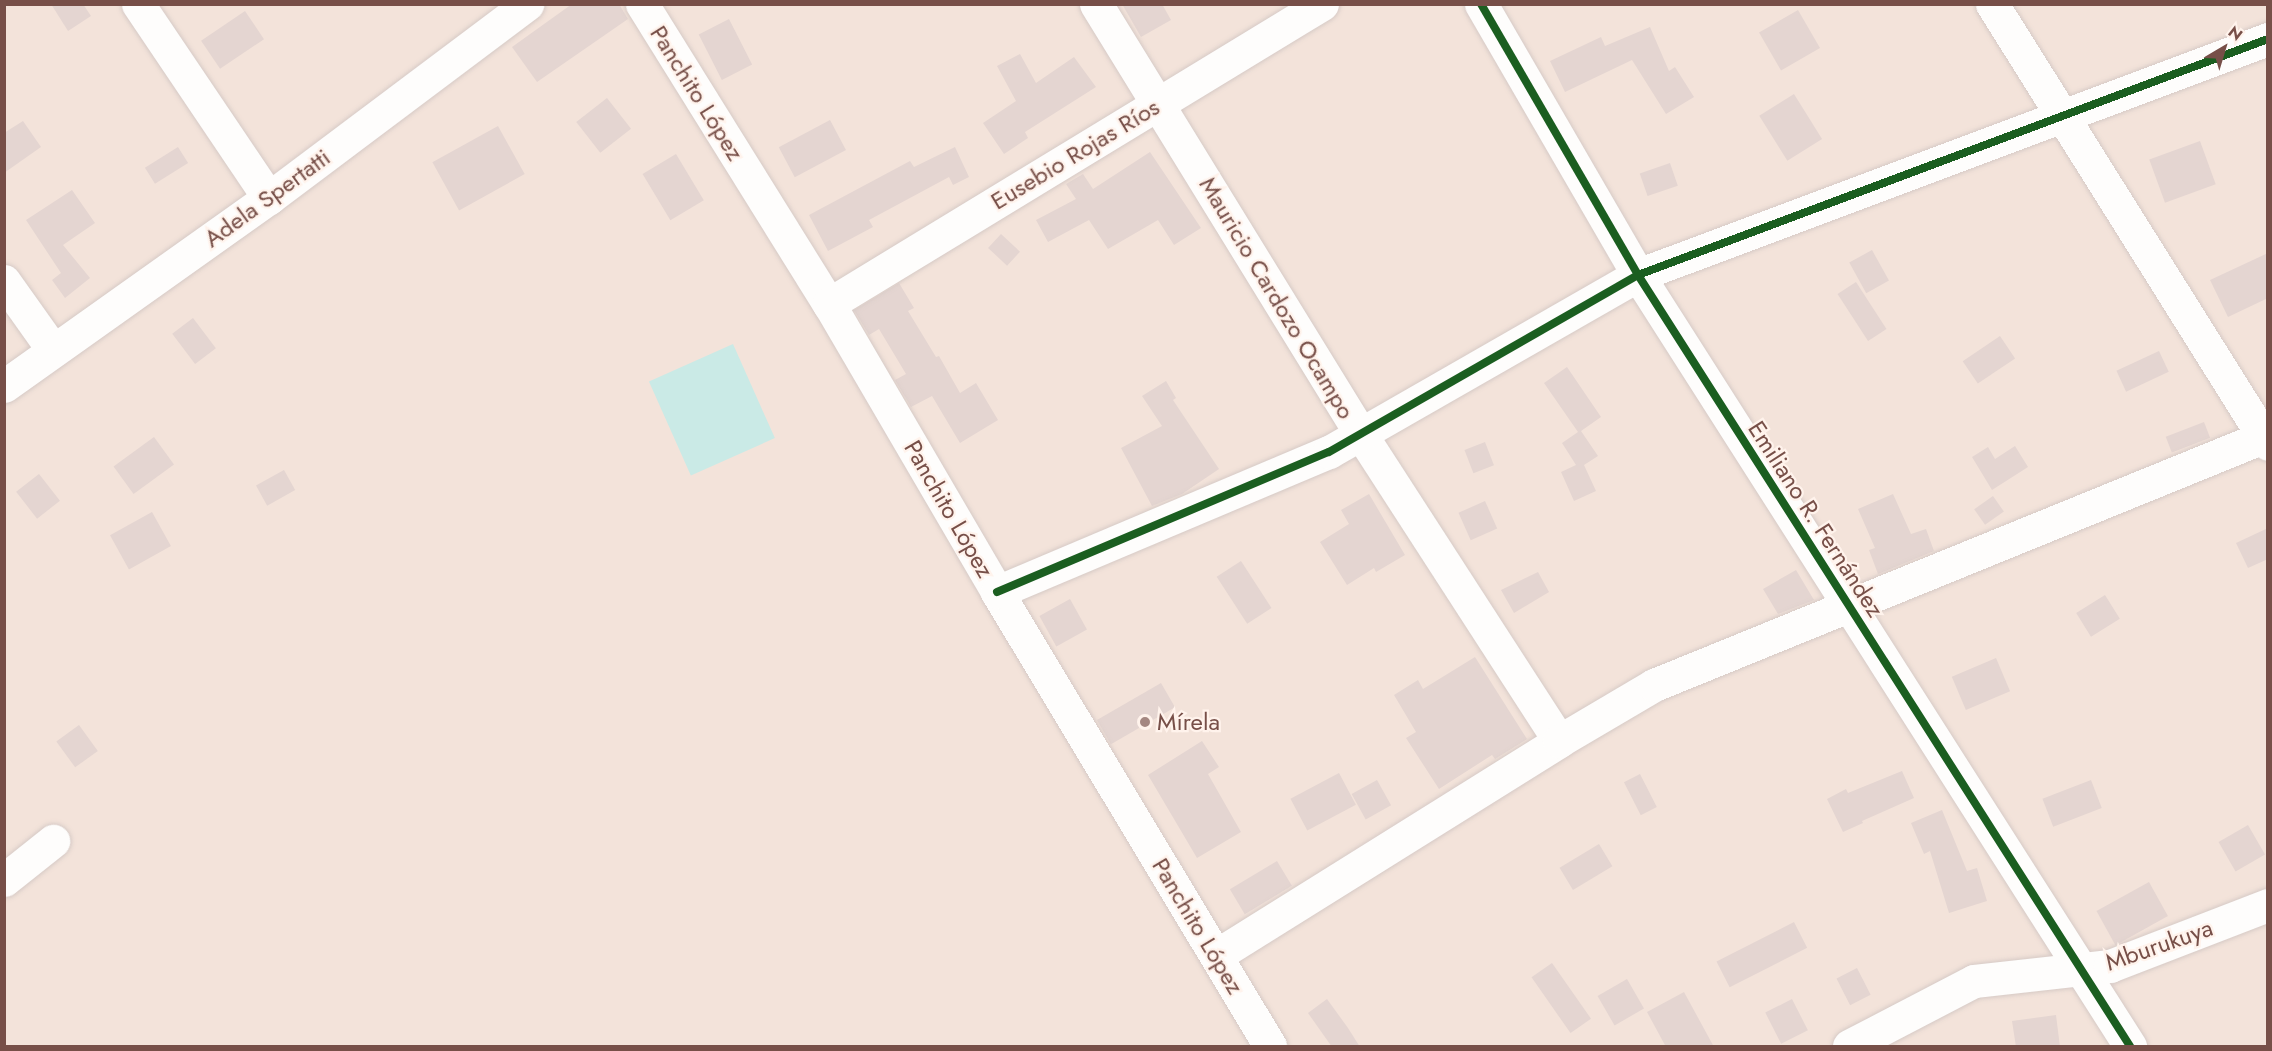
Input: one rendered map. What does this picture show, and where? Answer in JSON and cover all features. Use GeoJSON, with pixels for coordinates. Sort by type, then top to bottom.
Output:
{"type":"FeatureCollection","features":[{"type":"Feature","properties":{"kind":"street"},"geometry":{"type":"LineString","coordinates":[[138,4],[269,198]]}},
{"type":"Feature","properties":{"kind":"street","name":"Adela Spertatti"},"geometry":{"type":"LineString","coordinates":[[4,386],[269,198],[527,4]]}},
{"type":"Feature","properties":{"kind":"street","name":"Panchito López"},"geometry":{"type":"LineString","coordinates":[[642,4],[829,304],[997,592],[1217,955],[1270,1047]]}},
{"type":"Feature","properties":{"kind":"street","name":"Mauricio Cardozo Ocampo"},"geometry":{"type":"LineString","coordinates":[[1096,4],[1362,436],[1559,741]]}},
{"type":"Feature","properties":{"kind":"street","name":"Eusebio Rojas Ríos"},"geometry":{"type":"LineString","coordinates":[[829,304],[1322,4]]}},
{"type":"Feature","properties":{"kind":"street","name":"Emiliano R. Fernández"},"geometry":{"type":"LineString","coordinates":[[1481,4],[1638,275],[2082,968],[2130,1047]]}},
{"type":"Feature","properties":{"kind":"street"},"geometry":{"type":"LineString","coordinates":[[1217,955],[1559,741],[1654,685],[2266,439],[1992,4]]}},
{"type":"Feature","properties":{"kind":"street"},"geometry":{"type":"LineString","coordinates":[[997,592],[1362,436],[1638,275],[2268,39]]}},
{"type":"Feature","properties":{"kind":"street"},"geometry":{"type":"LineString","coordinates":[[4,281],[53,350]]}},
{"type":"Feature","properties":{"kind":"street"},"geometry":{"type":"LineString","coordinates":[[4,880],[53,841]]}},
{"type":"Feature","properties":{"kind":"street","name":"Mburukuya"},"geometry":{"type":"LineString","coordinates":[[1849,1047],[1974,981],[2110,966],[2268,905]]}},
{"type":"Feature","properties":{"kind":"shaded area"},"geometry":{"type":"Polygon","coordinates":[[[5,5],[2267,5],[2267,1046],[5,1046],[5,5]]]}},
{"type":"Feature","properties":{"kind":"water"},"geometry":{"type":"Polygon","coordinates":[[[733,344],[775,438],[691,476],[649,381],[733,344]]]}},
{"type":"Feature","properties":{"kind":"building"},"geometry":{"type":"Polygon","coordinates":[[[51,4],[83,4],[91,16],[68,31],[51,4]]]}},
{"type":"Feature","properties":{"kind":"building"},"geometry":{"type":"Polygon","coordinates":[[[572,4],[619,4],[628,19],[537,82],[512,47],[572,4]]]}},
{"type":"Feature","properties":{"kind":"building"},"geometry":{"type":"Polygon","coordinates":[[[1122,4],[1162,4],[1171,20],[1141,37],[1122,4]]]}},
{"type":"Feature","properties":{"kind":"building"},"geometry":{"type":"Polygon","coordinates":[[[1798,10],[1820,48],[1781,71],[1759,32],[1798,10]]]}},
{"type":"Feature","properties":{"kind":"building"},"geometry":{"type":"Polygon","coordinates":[[[245,11],[264,39],[220,69],[201,41],[245,11]]]}},
{"type":"Feature","properties":{"kind":"building"},"geometry":{"type":"Polygon","coordinates":[[[729,19],[752,64],[722,80],[699,34],[729,19]]]}},
{"type":"Feature","properties":{"kind":"building"},"geometry":{"type":"Polygon","coordinates":[[[1650,27],[1669,71],[1675,67],[1694,97],[1666,114],[1632,60],[1565,92],[1550,61],[1601,37],[1605,46],[1650,27]]]}},
{"type":"Feature","properties":{"kind":"building"},"geometry":{"type":"Polygon","coordinates":[[[1020,54],[1036,83],[1074,57],[1096,87],[1025,132],[1028,138],[1004,154],[983,123],[1016,101],[997,66],[1020,54]]]}},
{"type":"Feature","properties":{"kind":"building"},"geometry":{"type":"Polygon","coordinates":[[[1794,94],[1822,139],[1787,161],[1759,116],[1794,94]]]}},
{"type":"Feature","properties":{"kind":"building"},"geometry":{"type":"Polygon","coordinates":[[[607,98],[631,129],[600,153],[576,122],[607,98]]]}},
{"type":"Feature","properties":{"kind":"building"},"geometry":{"type":"Polygon","coordinates":[[[830,120],[846,150],[795,177],[779,147],[830,120]]]}},
{"type":"Feature","properties":{"kind":"building"},"geometry":{"type":"Polygon","coordinates":[[[23,121],[41,147],[4,173],[4,133],[23,121]]]}},
{"type":"Feature","properties":{"kind":"building"},"geometry":{"type":"Polygon","coordinates":[[[498,126],[525,174],[459,210],[432,162],[498,126]]]}},
{"type":"Feature","properties":{"kind":"building"},"geometry":{"type":"Polygon","coordinates":[[[2200,141],[2216,184],[2165,203],[2149,159],[2200,141]]]}},
{"type":"Feature","properties":{"kind":"building"},"geometry":{"type":"Polygon","coordinates":[[[178,147],[188,163],[155,184],[145,168],[178,147]]]}},
{"type":"Feature","properties":{"kind":"building"},"geometry":{"type":"Polygon","coordinates":[[[955,147],[969,177],[953,185],[949,177],[869,220],[873,227],[828,251],[809,215],[910,161],[914,167],[955,147]]]}},
{"type":"Feature","properties":{"kind":"building"},"geometry":{"type":"Polygon","coordinates":[[[1150,152],[1201,228],[1174,245],[1158,220],[1108,249],[1089,220],[1048,242],[1036,220],[1076,199],[1066,184],[1083,174],[1093,189],[1150,152]]]}},
{"type":"Feature","properties":{"kind":"building"},"geometry":{"type":"Polygon","coordinates":[[[676,154],[704,200],[670,220],[643,174],[676,154]]]}},
{"type":"Feature","properties":{"kind":"building"},"geometry":{"type":"Polygon","coordinates":[[[1670,163],[1678,186],[1648,196],[1640,173],[1670,163]]]}},
{"type":"Feature","properties":{"kind":"building"},"geometry":{"type":"Polygon","coordinates":[[[72,190],[95,223],[63,245],[90,278],[65,298],[52,280],[61,273],[26,220],[72,190]]]}},
{"type":"Feature","properties":{"kind":"building"},"geometry":{"type":"Polygon","coordinates":[[[1001,234],[1020,252],[1007,266],[988,248],[1001,234]]]}},
{"type":"Feature","properties":{"kind":"building"},"geometry":{"type":"Polygon","coordinates":[[[1872,250],[1889,281],[1866,293],[1849,263],[1872,250]]]}},
{"type":"Feature","properties":{"kind":"building"},"geometry":{"type":"Polygon","coordinates":[[[2268,253],[2268,298],[2228,317],[2210,280],[2268,253]]]}},
{"type":"Feature","properties":{"kind":"building"},"geometry":{"type":"Polygon","coordinates":[[[1856,282],[1886,329],[1868,341],[1838,294],[1856,282]]]}},
{"type":"Feature","properties":{"kind":"building"},"geometry":{"type":"Polygon","coordinates":[[[899,283],[914,308],[908,311],[936,357],[939,356],[960,393],[976,383],[998,420],[960,443],[932,396],[911,407],[895,380],[906,374],[879,329],[869,335],[854,310],[899,283]]]}},
{"type":"Feature","properties":{"kind":"building"},"geometry":{"type":"Polygon","coordinates":[[[193,318],[216,348],[195,364],[172,334],[193,318]]]}},
{"type":"Feature","properties":{"kind":"building"},"geometry":{"type":"Polygon","coordinates":[[[2000,336],[2015,358],[1978,384],[1963,361],[2000,336]]]}},
{"type":"Feature","properties":{"kind":"building"},"geometry":{"type":"Polygon","coordinates":[[[2159,351],[2169,372],[2126,392],[2116,371],[2159,351]]]}},
{"type":"Feature","properties":{"kind":"building"},"geometry":{"type":"Polygon","coordinates":[[[1567,367],[1601,417],[1581,431],[1598,456],[1584,465],[1596,491],[1574,501],[1561,472],[1576,465],[1562,443],[1578,432],[1544,383],[1567,367]]]}},
{"type":"Feature","properties":{"kind":"building"},"geometry":{"type":"Polygon","coordinates":[[[1166,381],[1176,398],[1173,400],[1219,469],[1182,494],[1152,506],[1121,448],[1162,426],[1142,396],[1166,381]]]}},
{"type":"Feature","properties":{"kind":"building"},"geometry":{"type":"Polygon","coordinates":[[[2204,422],[2210,438],[2172,453],[2166,437],[2204,422]]]}},
{"type":"Feature","properties":{"kind":"building"},"geometry":{"type":"Polygon","coordinates":[[[154,437],[174,465],[134,494],[114,466],[154,437]]]}},
{"type":"Feature","properties":{"kind":"building"},"geometry":{"type":"Polygon","coordinates":[[[1485,442],[1494,465],[1473,473],[1464,450],[1485,442]]]}},
{"type":"Feature","properties":{"kind":"building"},"geometry":{"type":"Polygon","coordinates":[[[2015,446],[2028,467],[1992,490],[1972,457],[1988,447],[1995,459],[2015,446]]]}},
{"type":"Feature","properties":{"kind":"building"},"geometry":{"type":"Polygon","coordinates":[[[284,470],[295,490],[267,506],[256,486],[284,470]]]}},
{"type":"Feature","properties":{"kind":"building"},"geometry":{"type":"Polygon","coordinates":[[[39,474],[60,501],[37,519],[16,492],[39,474]]]}},
{"type":"Feature","properties":{"kind":"building"},"geometry":{"type":"Polygon","coordinates":[[[1369,494],[1405,555],[1376,572],[1374,568],[1347,585],[1320,542],[1349,524],[1341,510],[1369,494]]]}},
{"type":"Feature","properties":{"kind":"building"},"geometry":{"type":"Polygon","coordinates":[[[1893,494],[1911,534],[1926,529],[1934,551],[1878,574],[1869,550],[1875,548],[1858,509],[1893,494]]]}},
{"type":"Feature","properties":{"kind":"building"},"geometry":{"type":"Polygon","coordinates":[[[1993,496],[2004,512],[1985,525],[1974,509],[1993,496]]]}},
{"type":"Feature","properties":{"kind":"building"},"geometry":{"type":"Polygon","coordinates":[[[1485,501],[1497,528],[1471,540],[1459,513],[1485,501]]]}},
{"type":"Feature","properties":{"kind":"building"},"geometry":{"type":"Polygon","coordinates":[[[152,512],[171,546],[129,569],[110,535],[152,512]]]}},
{"type":"Feature","properties":{"kind":"building"},"geometry":{"type":"Polygon","coordinates":[[[2268,528],[2268,559],[2248,568],[2236,543],[2268,528]]]}},
{"type":"Feature","properties":{"kind":"building"},"geometry":{"type":"Polygon","coordinates":[[[1241,561],[1271,608],[1247,624],[1217,577],[1241,561]]]}},
{"type":"Feature","properties":{"kind":"building"},"geometry":{"type":"Polygon","coordinates":[[[1796,570],[1814,600],[1778,614],[1763,589],[1796,570]]]}},
{"type":"Feature","properties":{"kind":"building"},"geometry":{"type":"Polygon","coordinates":[[[1538,572],[1549,592],[1514,613],[1501,590],[1538,572]]]}},
{"type":"Feature","properties":{"kind":"building"},"geometry":{"type":"Polygon","coordinates":[[[2105,595],[2120,619],[2091,637],[2076,613],[2105,595]]]}},
{"type":"Feature","properties":{"kind":"building"},"geometry":{"type":"Polygon","coordinates":[[[1070,599],[1087,630],[1056,647],[1039,616],[1070,599]]]}},
{"type":"Feature","properties":{"kind":"building"},"geometry":{"type":"Polygon","coordinates":[[[1475,657],[1527,739],[1495,759],[1492,755],[1439,789],[1406,738],[1416,732],[1394,695],[1418,680],[1423,689],[1475,657]]]}},
{"type":"Feature","properties":{"kind":"building"},"geometry":{"type":"Polygon","coordinates":[[[1996,658],[2010,691],[1966,710],[1952,677],[1996,658]]]}},
{"type":"Feature","properties":{"kind":"building"},"geometry":{"type":"Polygon","coordinates":[[[1161,683],[1175,707],[1111,744],[1097,720],[1161,683]]]}},
{"type":"Feature","properties":{"kind":"building"},"geometry":{"type":"Polygon","coordinates":[[[79,725],[98,751],[75,767],[56,741],[79,725]]]}},
{"type":"Feature","properties":{"kind":"building"},"geometry":{"type":"Polygon","coordinates":[[[1202,741],[1219,767],[1208,774],[1241,832],[1197,858],[1148,775],[1202,741]]]}},
{"type":"Feature","properties":{"kind":"building"},"geometry":{"type":"Polygon","coordinates":[[[1902,771],[1914,798],[1843,832],[1827,799],[1846,789],[1848,793],[1902,771]]]}},
{"type":"Feature","properties":{"kind":"building"},"geometry":{"type":"Polygon","coordinates":[[[1339,773],[1356,805],[1307,831],[1290,799],[1339,773]]]}},
{"type":"Feature","properties":{"kind":"building"},"geometry":{"type":"Polygon","coordinates":[[[1640,774],[1657,807],[1641,815],[1624,782],[1640,774]]]}},
{"type":"Feature","properties":{"kind":"building"},"geometry":{"type":"Polygon","coordinates":[[[1377,780],[1391,805],[1366,819],[1352,794],[1377,780]]]}},
{"type":"Feature","properties":{"kind":"building"},"geometry":{"type":"Polygon","coordinates":[[[2091,780],[2102,808],[2053,827],[2042,799],[2091,780]]]}},
{"type":"Feature","properties":{"kind":"building"},"geometry":{"type":"Polygon","coordinates":[[[1942,810],[1967,871],[1977,868],[1987,901],[1949,913],[1930,851],[1924,854],[1911,823],[1942,810]]]}},
{"type":"Feature","properties":{"kind":"building"},"geometry":{"type":"Polygon","coordinates":[[[2248,825],[2265,854],[2236,871],[2219,842],[2248,825]]]}},
{"type":"Feature","properties":{"kind":"building"},"geometry":{"type":"Polygon","coordinates":[[[1599,844],[1612,866],[1573,890],[1560,868],[1599,844]]]}},
{"type":"Feature","properties":{"kind":"building"},"geometry":{"type":"Polygon","coordinates":[[[1277,861],[1292,886],[1245,914],[1230,889],[1277,861]]]}},
{"type":"Feature","properties":{"kind":"building"},"geometry":{"type":"Polygon","coordinates":[[[2149,882],[2168,916],[2115,945],[2097,911],[2149,882]]]}},
{"type":"Feature","properties":{"kind":"building"},"geometry":{"type":"Polygon","coordinates":[[[1794,922],[1807,948],[1730,987],[1716,961],[1794,922]]]}},
{"type":"Feature","properties":{"kind":"building"},"geometry":{"type":"Polygon","coordinates":[[[1552,963],[1591,1019],[1571,1033],[1532,977],[1552,963]]]}},
{"type":"Feature","properties":{"kind":"building"},"geometry":{"type":"Polygon","coordinates":[[[1857,968],[1871,995],[1850,1005],[1837,978],[1857,968]]]}},
{"type":"Feature","properties":{"kind":"building"},"geometry":{"type":"Polygon","coordinates":[[[1627,979],[1644,1008],[1615,1025],[1598,996],[1627,979]]]}},
{"type":"Feature","properties":{"kind":"building"},"geometry":{"type":"Polygon","coordinates":[[[1684,992],[1714,1047],[1666,1047],[1647,1012],[1684,992]]]}},
{"type":"Feature","properties":{"kind":"building"},"geometry":{"type":"Polygon","coordinates":[[[1327,999],[1360,1047],[1332,1047],[1308,1013],[1327,999]]]}},
{"type":"Feature","properties":{"kind":"building"},"geometry":{"type":"Polygon","coordinates":[[[1792,999],[1808,1030],[1781,1044],[1765,1013],[1792,999]]]}},
{"type":"Feature","properties":{"kind":"building"},"geometry":{"type":"Polygon","coordinates":[[[2056,1015],[2060,1047],[2016,1047],[2012,1021],[2056,1015]]]}},
{"type":"Feature","properties":{"kind":"cycle path"},"geometry":{"type":"LineString","coordinates":[[1481,4],[1638,275],[2130,1046]]}},
{"type":"Feature","properties":{"kind":"cycle path"},"geometry":{"type":"LineString","coordinates":[[997,592],[1329,452],[1638,275],[2268,39]]}},
{"type":"Feature","properties":{"kind":"place","name":"Mírela"},"geometry":{"type":"Point","coordinates":[1145,722]}}]}
